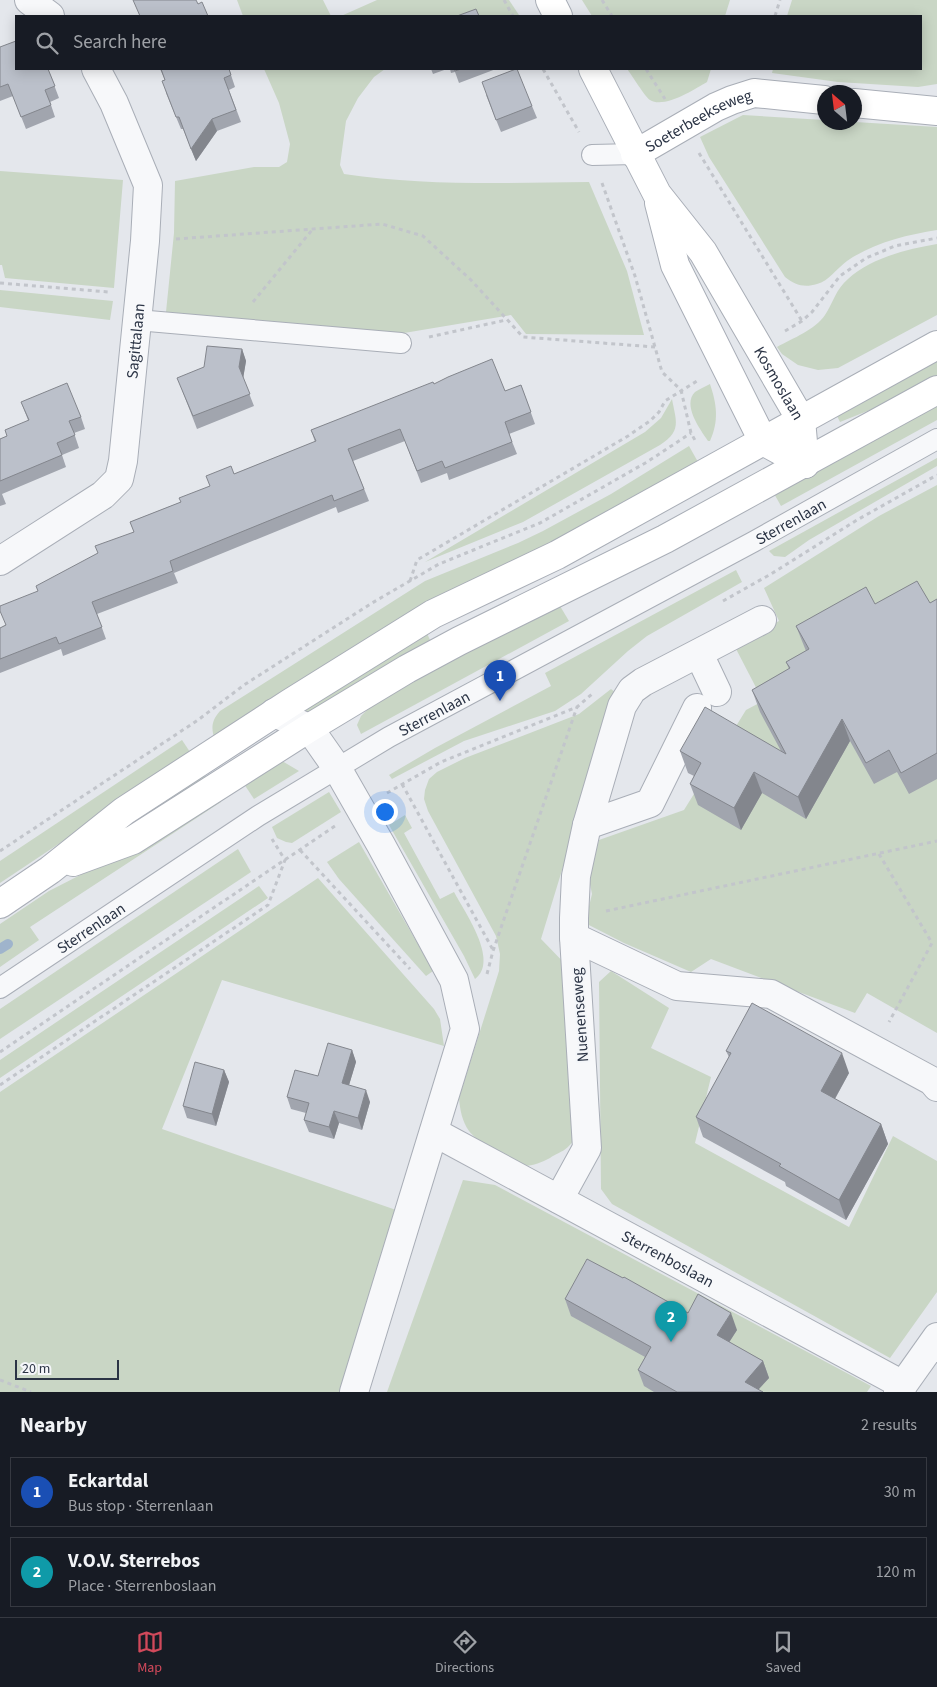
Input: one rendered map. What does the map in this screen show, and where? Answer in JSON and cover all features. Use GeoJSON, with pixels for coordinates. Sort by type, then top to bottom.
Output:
{"type":"FeatureCollection","features":[{"type":"Feature","properties":{"kind":"main road"},"geometry":{"type":"LineString","coordinates":[[550,0],[558,15]]}},
{"type":"Feature","properties":{"kind":"main road","name":"Kosmoslaan"},"geometry":{"type":"LineString","coordinates":[[593,70],[657,194],[703,252],[801,420],[805,464]]}},
{"type":"Feature","properties":{"kind":"main road","name":"Soeterbeekseweg"},"geometry":{"type":"LineString","coordinates":[[635,154],[716,107],[754,93],[817,99]]}},
{"type":"Feature","properties":{"kind":"main road"},"geometry":{"type":"LineString","coordinates":[[862,104],[937,111]]}},
{"type":"Feature","properties":{"kind":"main road","name":"Kosmoslaan"},"geometry":{"type":"LineString","coordinates":[[657,194],[675,265],[763,442]]}},
{"type":"Feature","properties":{"kind":"main road"},"geometry":{"type":"LineString","coordinates":[[0,904],[50,870],[124,811],[274,713],[433,614],[557,555],[937,345]]}},
{"type":"Feature","properties":{"kind":"main road"},"geometry":{"type":"LineString","coordinates":[[50,870],[133,840],[309,728],[407,669],[459,641],[612,566],[805,464],[937,390]]}},
{"type":"Feature","properties":{"kind":"main road"},"geometry":{"type":"LineString","coordinates":[[763,442],[805,464]]}},
{"type":"Feature","properties":{"kind":"street"},"geometry":{"type":"LineString","coordinates":[[29,0],[49,15]]}},
{"type":"Feature","properties":{"kind":"street","name":"Sagittalaan"},"geometry":{"type":"LineString","coordinates":[[0,562],[104,495],[119,479],[123,461],[145,242],[148,185],[114,103],[97,70]]}},
{"type":"Feature","properties":{"kind":"street","name":"Nuenenseweg"},"geometry":{"type":"LineString","coordinates":[[559,1199],[587,1148],[574,927],[576,876],[587,825],[622,706],[632,690],[643,682],[762,620]]}},
{"type":"Feature","properties":{"kind":"street"},"geometry":{"type":"LineString","coordinates":[[587,825],[650,804],[708,700],[699,654]]}},
{"type":"Feature","properties":{"kind":"street"},"geometry":{"type":"LineString","coordinates":[[274,713],[309,728],[336,768],[382,845],[454,980],[465,1029],[354,1392]]}},
{"type":"Feature","properties":{"kind":"street"},"geometry":{"type":"LineString","coordinates":[[574,927],[677,986],[771,994],[932,1081],[937,1087]]}},
{"type":"Feature","properties":{"kind":"street","name":"Sterrenboslaan"},"geometry":{"type":"LineString","coordinates":[[434,1132],[900,1388]]}},
{"type":"Feature","properties":{"kind":"street"},"geometry":{"type":"LineString","coordinates":[[900,1388],[937,1338]]}},
{"type":"Feature","properties":{"kind":"lane"},"geometry":{"type":"LineString","coordinates":[[592,155],[635,154]]}},
{"type":"Feature","properties":{"kind":"lane"},"geometry":{"type":"LineString","coordinates":[[138,308],[230,329],[401,343]]}},
{"type":"Feature","properties":{"kind":"lane","name":"Sterrenlaan"},"geometry":{"type":"LineString","coordinates":[[0,988],[258,816],[336,768],[389,737],[753,542],[937,439]]}},
{"type":"Feature","properties":{"kind":"path"},"geometry":{"type":"LineString","coordinates":[[504,0],[512,15]]}},
{"type":"Feature","properties":{"kind":"path"},"geometry":{"type":"LineString","coordinates":[[602,0],[611,15]]}},
{"type":"Feature","properties":{"kind":"path"},"geometry":{"type":"LineString","coordinates":[[775,15],[780,0]]}},
{"type":"Feature","properties":{"kind":"path"},"geometry":{"type":"LineString","coordinates":[[0,851],[198,720],[244,685],[372,603],[439,564],[540,523],[647,462],[691,433],[682,390],[662,372],[635,276],[592,155],[544,70]]}},
{"type":"Feature","properties":{"kind":"path"},"geometry":{"type":"LineString","coordinates":[[682,127],[802,321],[812,312],[840,276],[866,258],[895,246],[937,238]]}},
{"type":"Feature","properties":{"kind":"path"},"geometry":{"type":"LineString","coordinates":[[145,242],[382,224],[423,236],[471,280],[523,337],[655,347]]}},
{"type":"Feature","properties":{"kind":"path"},"geometry":{"type":"LineString","coordinates":[[230,329],[313,229]]}},
{"type":"Feature","properties":{"kind":"path"},"geometry":{"type":"LineString","coordinates":[[0,283],[138,308]]}},
{"type":"Feature","properties":{"kind":"path"},"geometry":{"type":"LineString","coordinates":[[401,343],[506,320]]}},
{"type":"Feature","properties":{"kind":"path"},"geometry":{"type":"LineString","coordinates":[[410,581],[417,560],[628,436],[650,421],[666,401],[682,390]]}},
{"type":"Feature","properties":{"kind":"path","name":"Sterrenlaan"},"geometry":{"type":"LineString","coordinates":[[752,585],[857,520],[937,475]]}},
{"type":"Feature","properties":{"kind":"path"},"geometry":{"type":"LineString","coordinates":[[577,707],[493,951],[402,784],[441,762],[577,707]]}},
{"type":"Feature","properties":{"kind":"path"},"geometry":{"type":"LineString","coordinates":[[574,927],[937,841]]}},
{"type":"Feature","properties":{"kind":"path"},"geometry":{"type":"LineString","coordinates":[[0,1052],[300,850],[412,972]]}},
{"type":"Feature","properties":{"kind":"path"},"geometry":{"type":"LineString","coordinates":[[874,1049],[932,943],[879,854]]}},
{"type":"Feature","properties":{"kind":"path"},"geometry":{"type":"LineString","coordinates":[[0,1085],[268,905],[285,860]]}},
{"type":"Feature","properties":{"kind":"path"},"geometry":{"type":"LineString","coordinates":[[0,1380],[31,1392]]}},
{"type":"Feature","properties":{"kind":"green space"},"geometry":{"type":"Polygon","coordinates":[[[237,0],[323,0],[330,15],[243,15],[237,0]]]}},
{"type":"Feature","properties":{"kind":"green space"},"geometry":{"type":"Polygon","coordinates":[[[377,0],[509,0],[519,15],[343,15],[377,0]]]}},
{"type":"Feature","properties":{"kind":"green space"},"geometry":{"type":"Polygon","coordinates":[[[582,0],[730,0],[725,15],[591,15],[582,0]]]}},
{"type":"Feature","properties":{"kind":"green space"},"geometry":{"type":"Polygon","coordinates":[[[792,0],[937,0],[937,84],[918,87],[838,82],[772,73],[773,70],[922,70],[922,15],[787,15],[792,0]]]}},
{"type":"Feature","properties":{"kind":"green space"},"geometry":{"type":"Polygon","coordinates":[[[264,70],[384,70],[374,77],[358,98],[346,121],[340,165],[344,174],[435,182],[589,182],[627,271],[644,335],[526,334],[511,315],[404,333],[166,312],[174,233],[175,181],[254,167],[279,167],[287,162],[290,144],[279,103],[264,70]]]}},
{"type":"Feature","properties":{"kind":"green space"},"geometry":{"type":"Polygon","coordinates":[[[628,70],[711,70],[707,82],[671,100],[656,102],[650,100],[628,70]]]}},
{"type":"Feature","properties":{"kind":"green space"},"geometry":{"type":"Polygon","coordinates":[[[743,115],[817,120],[817,130],[862,130],[862,122],[937,127],[937,230],[902,237],[868,249],[847,261],[829,277],[817,284],[804,286],[792,282],[785,277],[709,157],[700,137],[743,115]]]}},
{"type":"Feature","properties":{"kind":"green space"},"geometry":{"type":"Polygon","coordinates":[[[0,171],[123,180],[114,288],[5,278],[2,265],[0,265],[0,171]]]}},
{"type":"Feature","properties":{"kind":"green space"},"geometry":{"type":"Polygon","coordinates":[[[937,244],[937,315],[838,368],[818,370],[798,365],[782,354],[777,347],[816,325],[825,315],[840,287],[867,265],[890,256],[937,244]]]}},
{"type":"Feature","properties":{"kind":"green space"},"geometry":{"type":"Polygon","coordinates":[[[0,290],[113,301],[110,320],[0,307],[0,290]]]}},
{"type":"Feature","properties":{"kind":"green space"},"geometry":{"type":"Polygon","coordinates":[[[937,354],[937,378],[885,404],[840,422],[834,410],[937,354]]]}},
{"type":"Feature","properties":{"kind":"green space"},"geometry":{"type":"Polygon","coordinates":[[[710,384],[716,420],[713,434],[710,441],[708,441],[694,417],[690,403],[691,397],[695,392],[710,384]]]}},
{"type":"Feature","properties":{"kind":"green space"},"geometry":{"type":"Polygon","coordinates":[[[672,399],[676,420],[675,430],[660,445],[523,522],[425,562],[645,432],[661,418],[672,399]]]}},
{"type":"Feature","properties":{"kind":"green space"},"geometry":{"type":"Polygon","coordinates":[[[937,399],[937,420],[781,506],[772,490],[937,399]]]}},
{"type":"Feature","properties":{"kind":"green space"},"geometry":{"type":"Polygon","coordinates":[[[689,446],[698,462],[215,740],[213,725],[220,711],[425,581],[543,531],[611,494],[689,446]]]}},
{"type":"Feature","properties":{"kind":"green space"},"geometry":{"type":"Polygon","coordinates":[[[937,458],[937,466],[809,540],[785,557],[774,556],[769,551],[937,458]]]}},
{"type":"Feature","properties":{"kind":"green space"},"geometry":{"type":"Polygon","coordinates":[[[937,485],[937,1033],[867,993],[855,1013],[711,959],[691,972],[624,943],[585,923],[592,894],[589,879],[599,840],[684,810],[746,710],[763,701],[734,645],[779,621],[764,588],[879,516],[937,485]]]}},
{"type":"Feature","properties":{"kind":"green space"},"geometry":{"type":"Polygon","coordinates":[[[736,570],[742,582],[647,636],[581,694],[555,711],[464,741],[392,779],[389,775],[435,748],[551,686],[545,673],[736,570]]]}},
{"type":"Feature","properties":{"kind":"green space"},"geometry":{"type":"Polygon","coordinates":[[[560,606],[569,621],[361,734],[357,725],[361,716],[369,708],[466,649],[560,606]]]}},
{"type":"Feature","properties":{"kind":"green space"},"geometry":{"type":"Polygon","coordinates":[[[425,629],[430,640],[395,664],[311,716],[296,709],[425,629]]]}},
{"type":"Feature","properties":{"kind":"green space"},"geometry":{"type":"Polygon","coordinates":[[[611,689],[616,693],[541,939],[573,972],[574,1140],[565,1149],[542,1162],[521,1166],[511,1163],[478,1140],[469,1131],[462,1115],[459,1098],[499,971],[500,954],[496,936],[428,811],[424,799],[425,790],[429,779],[437,772],[465,758],[579,714],[611,689]]]}},
{"type":"Feature","properties":{"kind":"green space"},"geometry":{"type":"Polygon","coordinates":[[[182,740],[192,755],[0,883],[0,861],[182,740]]]}},
{"type":"Feature","properties":{"kind":"green space"},"geometry":{"type":"Polygon","coordinates":[[[277,758],[299,771],[254,799],[242,781],[277,758]]]}},
{"type":"Feature","properties":{"kind":"green space"},"geometry":{"type":"Polygon","coordinates":[[[201,770],[209,782],[135,828],[129,819],[201,770]]]}},
{"type":"Feature","properties":{"kind":"green space"},"geometry":{"type":"Polygon","coordinates":[[[329,792],[341,812],[292,843],[277,838],[272,827],[329,792]]]}},
{"type":"Feature","properties":{"kind":"green space"},"geometry":{"type":"Polygon","coordinates":[[[218,796],[221,802],[30,927],[39,940],[0,967],[0,924],[49,891],[133,848],[218,796]]]}},
{"type":"Feature","properties":{"kind":"green space"},"geometry":{"type":"Polygon","coordinates":[[[405,815],[412,828],[404,833],[440,899],[454,892],[478,936],[484,960],[482,971],[475,979],[464,956],[389,825],[405,815]]]}},
{"type":"Feature","properties":{"kind":"green space"},"geometry":{"type":"Polygon","coordinates":[[[359,842],[433,971],[426,976],[339,879],[327,862],[359,842]]]}},
{"type":"Feature","properties":{"kind":"green space"},"geometry":{"type":"Polygon","coordinates":[[[238,849],[251,872],[0,1039],[0,1009],[238,849]]]}},
{"type":"Feature","properties":{"kind":"green space"},"geometry":{"type":"Polygon","coordinates":[[[318,878],[434,1009],[440,1019],[444,1046],[222,980],[162,1129],[399,1211],[345,1392],[0,1392],[0,1092],[318,878]]]}},
{"type":"Feature","properties":{"kind":"green space"},"geometry":{"type":"Polygon","coordinates":[[[259,886],[268,898],[0,1078],[0,1060],[259,886]]]}},
{"type":"Feature","properties":{"kind":"green space"},"geometry":{"type":"Polygon","coordinates":[[[611,971],[669,1008],[651,1048],[711,1077],[695,1143],[849,1227],[893,1136],[937,1161],[937,1292],[890,1358],[612,1204],[601,1189],[599,982],[611,971]]]}},
{"type":"Feature","properties":{"kind":"green space"},"geometry":{"type":"Polygon","coordinates":[[[463,1180],[495,1185],[871,1386],[867,1392],[387,1392],[463,1180]]]}},
{"type":"Feature","properties":{"kind":"building"},"geometry":{"type":"Polygon","coordinates":[[[133,0],[196,0],[198,4],[202,2],[208,15],[140,15],[133,0]]]}},
{"type":"Feature","properties":{"kind":"building"},"geometry":{"type":"Polygon","coordinates":[[[476,9],[479,15],[460,15],[476,9]]]}},
{"type":"Feature","properties":{"kind":"building"},"geometry":{"type":"Polygon","coordinates":[[[15,41],[15,70],[48,70],[55,86],[45,90],[51,105],[21,117],[8,84],[0,87],[0,47],[15,41]]]}},
{"type":"Feature","properties":{"kind":"building"},"geometry":{"type":"Polygon","coordinates":[[[161,70],[229,70],[231,75],[224,78],[236,110],[212,119],[191,149],[179,117],[176,117],[162,81],[165,80],[161,70]]]}},
{"type":"Feature","properties":{"kind":"building"},"geometry":{"type":"Polygon","coordinates":[[[517,70],[532,106],[496,120],[482,82],[517,70]]]}},
{"type":"Feature","properties":{"kind":"building"},"geometry":{"type":"Polygon","coordinates":[[[207,346],[242,349],[239,367],[250,394],[193,416],[177,378],[204,367],[207,346]]]}},
{"type":"Feature","properties":{"kind":"building"},"geometry":{"type":"Polygon","coordinates":[[[492,359],[505,391],[521,385],[531,412],[505,422],[512,442],[445,468],[442,461],[417,471],[400,429],[348,449],[364,489],[334,501],[332,495],[170,561],[173,571],[92,602],[102,627],[59,644],[56,637],[0,659],[0,628],[6,625],[0,611],[0,606],[38,591],[36,586],[98,553],[95,546],[134,532],[130,522],[181,502],[179,498],[210,486],[206,476],[231,466],[234,474],[316,441],[311,430],[433,382],[434,384],[492,359]]]}},
{"type":"Feature","properties":{"kind":"building"},"geometry":{"type":"Polygon","coordinates":[[[67,383],[81,417],[69,421],[75,435],[57,443],[62,455],[0,481],[0,439],[7,436],[5,430],[29,420],[21,402],[67,383]]]}},
{"type":"Feature","properties":{"kind":"building"},"geometry":{"type":"Polygon","coordinates":[[[917,581],[930,603],[937,599],[937,753],[901,773],[889,750],[866,763],[842,719],[798,797],[754,772],[734,808],[690,784],[701,763],[680,751],[705,707],[786,754],[752,690],[790,668],[786,662],[809,649],[796,626],[866,587],[875,604],[917,581]]]}},
{"type":"Feature","properties":{"kind":"building"},"geometry":{"type":"Polygon","coordinates":[[[752,1003],[842,1053],[821,1091],[881,1124],[839,1200],[779,1166],[781,1164],[696,1117],[731,1053],[726,1051],[752,1003]]]}},
{"type":"Feature","properties":{"kind":"building"},"geometry":{"type":"Polygon","coordinates":[[[328,1043],[352,1050],[342,1083],[366,1090],[358,1118],[334,1111],[329,1127],[304,1120],[309,1103],[287,1097],[295,1070],[318,1076],[328,1043]]]}},
{"type":"Feature","properties":{"kind":"building"},"geometry":{"type":"Polygon","coordinates":[[[195,1062],[224,1070],[212,1114],[183,1106],[195,1062]]]}},
{"type":"Feature","properties":{"kind":"building"},"geometry":{"type":"Polygon","coordinates":[[[587,1259],[624,1277],[688,1313],[698,1294],[731,1313],[717,1335],[763,1361],[745,1382],[763,1392],[677,1392],[638,1370],[651,1347],[565,1299],[587,1259]]]}},
{"type":"Feature","properties":{"kind":"waterway"},"geometry":{"type":"LineString","coordinates":[[0,949],[8,944]]}},
{"type":"Feature","properties":{"kind":"place","name":"Eckartdal"},"geometry":{"type":"Point","coordinates":[500,701]}},
{"type":"Feature","properties":{"kind":"place","name":"V.O.V. Sterrebos"},"geometry":{"type":"Point","coordinates":[671,1342]}}]}
